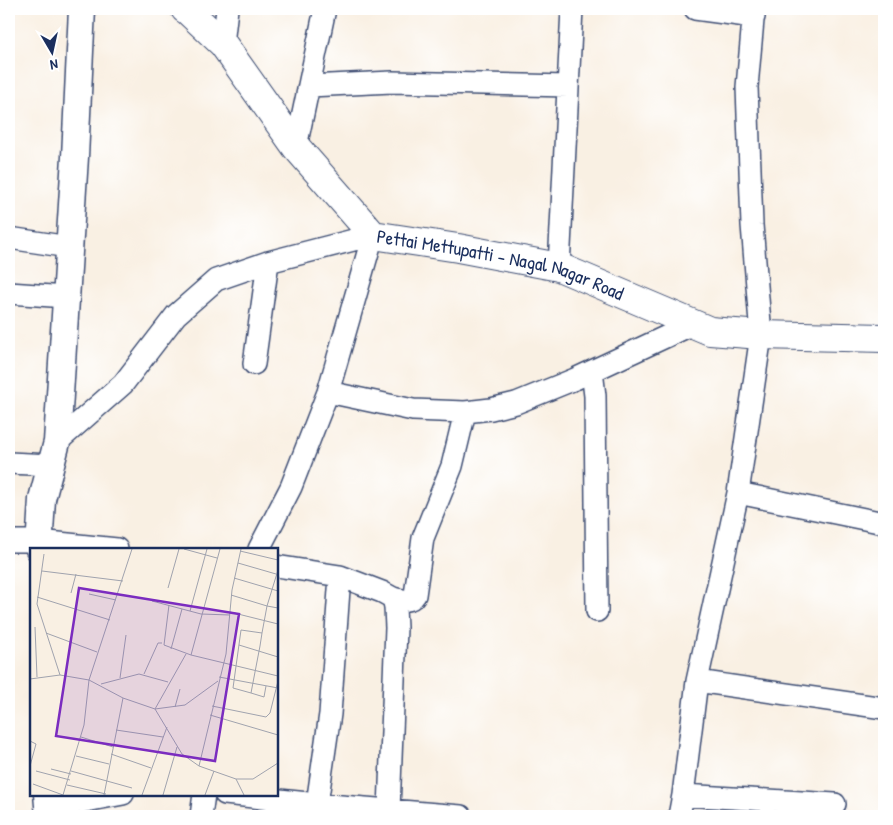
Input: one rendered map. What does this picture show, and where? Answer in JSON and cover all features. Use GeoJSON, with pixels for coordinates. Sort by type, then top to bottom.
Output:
{"type":"FeatureCollection","features":[{"type":"Feature","properties":{"kind":"main road","name":"Pettai Mettupatti - Nagal Nagar Road"},"geometry":{"type":"LineString","coordinates":[[185,9],[223,44],[296,147],[373,235],[458,248],[559,267],[710,331],[761,335],[884,338]]}},
{"type":"Feature","properties":{"kind":"street"},"geometry":{"type":"LineString","coordinates":[[39,545],[42,499],[54,453],[75,158],[82,9]]}},
{"type":"Feature","properties":{"kind":"street"},"geometry":{"type":"LineString","coordinates":[[223,44],[227,9]]}},
{"type":"Feature","properties":{"kind":"street"},"geometry":{"type":"LineString","coordinates":[[296,147],[325,9]]}},
{"type":"Feature","properties":{"kind":"street"},"geometry":{"type":"LineString","coordinates":[[559,267],[572,9]]}},
{"type":"Feature","properties":{"kind":"street"},"geometry":{"type":"LineString","coordinates":[[679,816],[697,681],[738,493],[761,335],[752,225],[747,87],[754,13],[695,9]]}},
{"type":"Feature","properties":{"kind":"street"},"geometry":{"type":"LineString","coordinates":[[309,86],[392,82],[568,86]]}},
{"type":"Feature","properties":{"kind":"street"},"geometry":{"type":"LineString","coordinates":[[9,463],[54,453],[123,384],[176,315],[216,280],[268,262],[373,235]]}},
{"type":"Feature","properties":{"kind":"street"},"geometry":{"type":"LineString","coordinates":[[260,548],[291,487],[328,392],[373,235]]}},
{"type":"Feature","properties":{"kind":"street"},"geometry":{"type":"LineString","coordinates":[[9,238],[69,247]]}},
{"type":"Feature","properties":{"kind":"street"},"geometry":{"type":"LineString","coordinates":[[254,364],[268,262]]}},
{"type":"Feature","properties":{"kind":"street"},"geometry":{"type":"LineString","coordinates":[[9,294],[66,297]]}},
{"type":"Feature","properties":{"kind":"street"},"geometry":{"type":"LineString","coordinates":[[328,392],[413,410],[465,412],[491,410],[516,403],[592,371],[693,324]]}},
{"type":"Feature","properties":{"kind":"street"},"geometry":{"type":"LineString","coordinates":[[592,371],[595,396],[597,611]]}},
{"type":"Feature","properties":{"kind":"street"},"geometry":{"type":"LineString","coordinates":[[278,566],[340,576],[382,592],[392,598],[408,601],[412,599],[415,595],[424,538],[452,466],[465,412]]}},
{"type":"Feature","properties":{"kind":"street"},"geometry":{"type":"LineString","coordinates":[[738,493],[884,523]]}},
{"type":"Feature","properties":{"kind":"street"},"geometry":{"type":"LineString","coordinates":[[9,541],[39,545],[98,548]]}},
{"type":"Feature","properties":{"kind":"street"},"geometry":{"type":"LineString","coordinates":[[317,804],[330,714],[340,576]]}},
{"type":"Feature","properties":{"kind":"street"},"geometry":{"type":"LineString","coordinates":[[390,810],[396,628],[395,607],[392,598]]}},
{"type":"Feature","properties":{"kind":"street"},"geometry":{"type":"LineString","coordinates":[[697,681],[884,708]]}},
{"type":"Feature","properties":{"kind":"street"},"geometry":{"type":"LineString","coordinates":[[49,806],[117,795]]}},
{"type":"Feature","properties":{"kind":"street"},"geometry":{"type":"LineString","coordinates":[[201,816],[204,795]]}},
{"type":"Feature","properties":{"kind":"street"},"geometry":{"type":"LineString","coordinates":[[228,795],[269,807],[317,804],[461,816]]}},
{"type":"Feature","properties":{"kind":"street"},"geometry":{"type":"LineString","coordinates":[[683,795],[835,804]]}}]}
